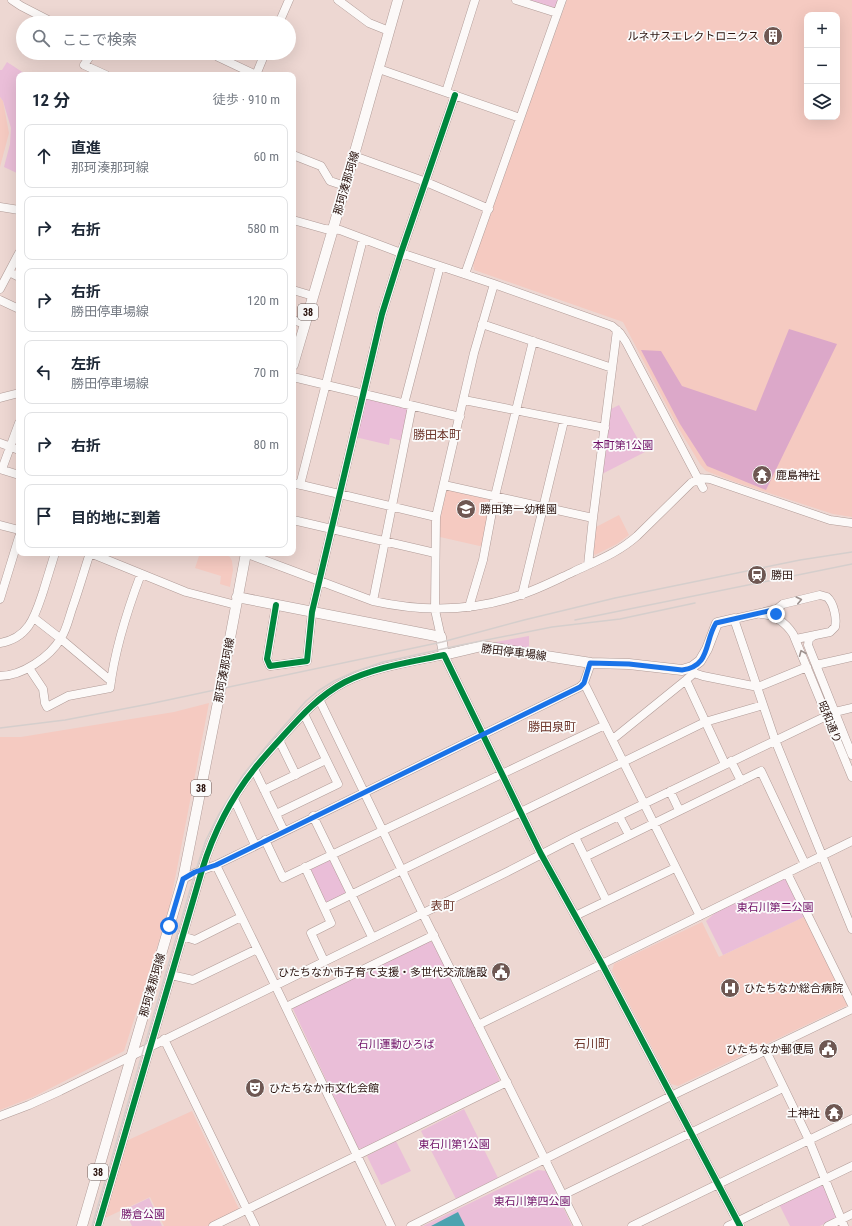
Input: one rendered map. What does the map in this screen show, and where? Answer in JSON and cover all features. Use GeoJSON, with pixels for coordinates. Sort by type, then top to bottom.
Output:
{"type":"FeatureCollection","features":[{"type":"Feature","properties":{"kind":"main road","name":"那珂湊那珂線"},"geometry":{"type":"LineString","coordinates":[[296,354],[398,0]]}},
{"type":"Feature","properties":{"kind":"main road","name":"那珂湊那珂線"},"geometry":{"type":"LineString","coordinates":[[82,1226],[183,879],[219,697],[244,556]]}},
{"type":"Feature","properties":{"kind":"main road"},"geometry":{"type":"LineString","coordinates":[[236,601],[312,612],[441,637],[444,655]]}},
{"type":"Feature","properties":{"kind":"main road"},"geometry":{"type":"LineString","coordinates":[[693,670],[703,656],[716,623],[734,618]]}},
{"type":"Feature","properties":{"kind":"main road","name":"勝田停車場線"},"geometry":{"type":"LineString","coordinates":[[444,655],[482,646],[590,663],[629,664],[693,670]]}},
{"type":"Feature","properties":{"kind":"street"},"geometry":{"type":"LineString","coordinates":[[12,0],[40,16]]}},
{"type":"Feature","properties":{"kind":"street"},"geometry":{"type":"LineString","coordinates":[[282,16],[290,0]]}},
{"type":"Feature","properties":{"kind":"street"},"geometry":{"type":"LineString","coordinates":[[338,0],[369,23],[389,31]]}},
{"type":"Feature","properties":{"kind":"street"},"geometry":{"type":"LineString","coordinates":[[446,92],[476,0]]}},
{"type":"Feature","properties":{"kind":"street"},"geometry":{"type":"LineString","coordinates":[[516,0],[557,13]]}},
{"type":"Feature","properties":{"kind":"street"},"geometry":{"type":"LineString","coordinates":[[465,274],[562,0]]}},
{"type":"Feature","properties":{"kind":"street"},"geometry":{"type":"LineString","coordinates":[[87,60],[84,65],[99,72]]}},
{"type":"Feature","properties":{"kind":"street"},"geometry":{"type":"LineString","coordinates":[[224,60],[250,72]]}},
{"type":"Feature","properties":{"kind":"street"},"geometry":{"type":"LineString","coordinates":[[257,72],[262,60]]}},
{"type":"Feature","properties":{"kind":"street"},"geometry":{"type":"LineString","coordinates":[[379,69],[520,118]]}},
{"type":"Feature","properties":{"kind":"street"},"geometry":{"type":"LineString","coordinates":[[276,606],[267,659],[270,666],[307,661],[312,612],[382,314],[401,253],[455,95]]}},
{"type":"Feature","properties":{"kind":"street"},"geometry":{"type":"LineString","coordinates":[[296,156],[321,166],[330,181],[345,186]]}},
{"type":"Feature","properties":{"kind":"street"},"geometry":{"type":"LineString","coordinates":[[354,156],[426,182],[488,209]]}},
{"type":"Feature","properties":{"kind":"street"},"geometry":{"type":"LineString","coordinates":[[0,206],[16,209]]}},
{"type":"Feature","properties":{"kind":"street"},"geometry":{"type":"LineString","coordinates":[[296,221],[325,229],[340,230],[401,253],[605,323],[617,330],[626,342],[703,488]]}},
{"type":"Feature","properties":{"kind":"street"},"geometry":{"type":"LineString","coordinates":[[363,239],[325,385],[297,484],[436,517]]}},
{"type":"Feature","properties":{"kind":"street"},"geometry":{"type":"LineString","coordinates":[[0,289],[16,259]]}},
{"type":"Feature","properties":{"kind":"street"},"geometry":{"type":"LineString","coordinates":[[374,601],[392,507],[408,405],[440,266]]}},
{"type":"Feature","properties":{"kind":"street"},"geometry":{"type":"LineString","coordinates":[[9,272],[16,276]]}},
{"type":"Feature","properties":{"kind":"street"},"geometry":{"type":"LineString","coordinates":[[441,637],[435,610],[436,517],[482,324],[494,284]]}},
{"type":"Feature","properties":{"kind":"street"},"geometry":{"type":"LineString","coordinates":[[296,291],[313,296]]}},
{"type":"Feature","properties":{"kind":"street"},"geometry":{"type":"LineString","coordinates":[[0,300],[16,308]]}},
{"type":"Feature","properties":{"kind":"street"},"geometry":{"type":"LineString","coordinates":[[296,321],[304,324]]}},
{"type":"Feature","properties":{"kind":"street"},"geometry":{"type":"LineString","coordinates":[[482,324],[612,368]]}},
{"type":"Feature","properties":{"kind":"street"},"geometry":{"type":"LineString","coordinates":[[588,565],[617,330]]}},
{"type":"Feature","properties":{"kind":"street"},"geometry":{"type":"LineString","coordinates":[[468,607],[483,560],[495,496],[533,341]]}},
{"type":"Feature","properties":{"kind":"street"},"geometry":{"type":"LineString","coordinates":[[296,378],[460,417]]}},
{"type":"Feature","properties":{"kind":"street"},"geometry":{"type":"LineString","coordinates":[[0,398],[16,394]]}},
{"type":"Feature","properties":{"kind":"street"},"geometry":{"type":"LineString","coordinates":[[464,400],[605,428]]}},
{"type":"Feature","properties":{"kind":"street"},"geometry":{"type":"LineString","coordinates":[[522,595],[542,506],[564,421]]}},
{"type":"Feature","properties":{"kind":"street"},"geometry":{"type":"LineString","coordinates":[[16,430],[1,469],[16,474]]}},
{"type":"Feature","properties":{"kind":"street"},"geometry":{"type":"LineString","coordinates":[[0,443],[16,449]]}},
{"type":"Feature","properties":{"kind":"street"},"geometry":{"type":"LineString","coordinates":[[253,556],[374,601],[394,606],[435,610],[493,604],[522,595],[613,553],[628,544],[691,483],[699,478],[710,479],[830,520],[852,523]]}},
{"type":"Feature","properties":{"kind":"street"},"geometry":{"type":"LineString","coordinates":[[444,485],[593,518]]}},
{"type":"Feature","properties":{"kind":"street"},"geometry":{"type":"LineString","coordinates":[[296,521],[435,553]]}},
{"type":"Feature","properties":{"kind":"street"},"geometry":{"type":"LineString","coordinates":[[0,525],[16,529]]}},
{"type":"Feature","properties":{"kind":"street"},"geometry":{"type":"LineString","coordinates":[[0,599],[16,547]]}},
{"type":"Feature","properties":{"kind":"street"},"geometry":{"type":"LineString","coordinates":[[0,643],[24,632],[34,618],[54,556]]}},
{"type":"Feature","properties":{"kind":"street"},"geometry":{"type":"LineString","coordinates":[[0,676],[5,676],[29,668],[61,639],[89,556]]}},
{"type":"Feature","properties":{"kind":"street"},"geometry":{"type":"LineString","coordinates":[[97,556],[186,592],[236,601]]}},
{"type":"Feature","properties":{"kind":"street"},"geometry":{"type":"LineString","coordinates":[[29,668],[43,689],[47,707],[68,696],[110,688],[125,616],[141,574]]}},
{"type":"Feature","properties":{"kind":"street"},"geometry":{"type":"LineString","coordinates":[[796,639],[830,632],[835,627],[836,618],[831,603],[827,597],[820,595],[783,604],[777,609],[734,618],[775,740],[852,929]]}},
{"type":"Feature","properties":{"kind":"street"},"geometry":{"type":"LineString","coordinates":[[777,609],[776,614],[778,618]]}},
{"type":"Feature","properties":{"kind":"street"},"geometry":{"type":"LineString","coordinates":[[758,614],[778,618]]}},
{"type":"Feature","properties":{"kind":"street"},"geometry":{"type":"LineString","coordinates":[[34,618],[111,681]]}},
{"type":"Feature","properties":{"kind":"street","name":"昭和通り"},"geometry":{"type":"LineString","coordinates":[[778,618],[788,627],[796,639],[807,667],[852,755]]}},
{"type":"Feature","properties":{"kind":"street","name":"昭和通り"},"geometry":{"type":"LineString","coordinates":[[813,636],[809,639],[808,645],[816,665],[852,777]]}},
{"type":"Feature","properties":{"kind":"street"},"geometry":{"type":"LineString","coordinates":[[98,1226],[202,870],[209,850],[234,799],[254,769],[279,740],[319,699],[346,682],[369,673],[444,655],[541,854],[602,964],[738,1224]]}},
{"type":"Feature","properties":{"kind":"street"},"geometry":{"type":"LineString","coordinates":[[816,665],[852,657]]}},
{"type":"Feature","properties":{"kind":"street"},"geometry":{"type":"LineString","coordinates":[[183,879],[216,865],[313,816],[580,687],[584,683],[590,663]]}},
{"type":"Feature","properties":{"kind":"street"},"geometry":{"type":"LineString","coordinates":[[613,739],[686,680],[693,670],[703,676],[758,687],[807,667]]}},
{"type":"Feature","properties":{"kind":"street"},"geometry":{"type":"LineString","coordinates":[[686,680],[705,722],[728,763],[741,781]]}},
{"type":"Feature","properties":{"kind":"street"},"geometry":{"type":"LineString","coordinates":[[584,683],[700,916]]}},
{"type":"Feature","properties":{"kind":"street"},"geometry":{"type":"LineString","coordinates":[[319,699],[422,912],[578,1226]]}},
{"type":"Feature","properties":{"kind":"street"},"geometry":{"type":"LineString","coordinates":[[324,908],[401,869],[705,722],[763,705]]}},
{"type":"Feature","properties":{"kind":"street"},"geometry":{"type":"LineString","coordinates":[[0,1116],[60,1091],[775,740],[831,714],[852,708]]}},
{"type":"Feature","properties":{"kind":"street"},"geometry":{"type":"LineString","coordinates":[[276,814],[338,784],[304,714]]}},
{"type":"Feature","properties":{"kind":"street"},"geometry":{"type":"LineString","coordinates":[[265,840],[283,878],[605,725]]}},
{"type":"Feature","properties":{"kind":"street"},"geometry":{"type":"LineString","coordinates":[[279,740],[296,775]]}},
{"type":"Feature","properties":{"kind":"street"},"geometry":{"type":"LineString","coordinates":[[264,790],[326,760]]}},
{"type":"Feature","properties":{"kind":"street"},"geometry":{"type":"LineString","coordinates":[[254,769],[284,831]]}},
{"type":"Feature","properties":{"kind":"street"},"geometry":{"type":"LineString","coordinates":[[585,857],[761,771],[805,864]]}},
{"type":"Feature","properties":{"kind":"street"},"geometry":{"type":"LineString","coordinates":[[670,791],[679,810]]}},
{"type":"Feature","properties":{"kind":"street"},"geometry":{"type":"LineString","coordinates":[[234,799],[255,845]]}},
{"type":"Feature","properties":{"kind":"street"},"geometry":{"type":"LineString","coordinates":[[313,816],[372,937]]}},
{"type":"Feature","properties":{"kind":"street"},"geometry":{"type":"LineString","coordinates":[[619,816],[629,835]]}},
{"type":"Feature","properties":{"kind":"street"},"geometry":{"type":"LineString","coordinates":[[575,837],[606,900]]}},
{"type":"Feature","properties":{"kind":"street"},"geometry":{"type":"LineString","coordinates":[[478,1025],[852,841]]}},
{"type":"Feature","properties":{"kind":"street"},"geometry":{"type":"LineString","coordinates":[[216,865],[391,1226]]}},
{"type":"Feature","properties":{"kind":"street"},"geometry":{"type":"LineString","coordinates":[[305,867],[331,923],[311,932],[324,961]]}},
{"type":"Feature","properties":{"kind":"street"},"geometry":{"type":"LineString","coordinates":[[575,916],[676,868]]}},
{"type":"Feature","properties":{"kind":"street"},"geometry":{"type":"LineString","coordinates":[[787,873],[852,1005]]}},
{"type":"Feature","properties":{"kind":"street"},"geometry":{"type":"LineString","coordinates":[[182,936],[195,940],[242,917]]}},
{"type":"Feature","properties":{"kind":"street"},"geometry":{"type":"LineString","coordinates":[[286,1007],[434,935]]}},
{"type":"Feature","properties":{"kind":"street"},"geometry":{"type":"LineString","coordinates":[[171,975],[193,980],[257,949]]}},
{"type":"Feature","properties":{"kind":"street"},"geometry":{"type":"LineString","coordinates":[[411,1226],[671,1096],[852,1009]]}},
{"type":"Feature","properties":{"kind":"street"},"geometry":{"type":"LineString","coordinates":[[164,1039],[255,1226]]}},
{"type":"Feature","properties":{"kind":"street"},"geometry":{"type":"LineString","coordinates":[[766,1051],[809,1140],[842,1223]]}},
{"type":"Feature","properties":{"kind":"street"},"geometry":{"type":"LineString","coordinates":[[213,1226],[507,1082]]}},
{"type":"Feature","properties":{"kind":"street"},"geometry":{"type":"LineString","coordinates":[[563,1195],[783,1088]]}},
{"type":"Feature","properties":{"kind":"street"},"geometry":{"type":"LineString","coordinates":[[632,1226],[852,1119]]}},
{"type":"Feature","properties":{"kind":"street"},"geometry":{"type":"LineString","coordinates":[[728,1226],[738,1224],[852,1166]]}},
{"type":"Feature","properties":{"kind":"street"},"geometry":{"type":"LineString","coordinates":[[828,1226],[842,1223],[852,1214]]}},
{"type":"Feature","properties":{"kind":"shaded area"},"geometry":{"type":"Polygon","coordinates":[[[567,0],[852,0],[852,517],[833,514],[706,471],[700,464],[679,429],[623,322],[474,270],[473,263],[567,0]]]}},
{"type":"Feature","properties":{"kind":"shaded area"},"geometry":{"type":"Polygon","coordinates":[[[0,97],[3,101],[9,133],[0,167],[0,97]]]}},
{"type":"Feature","properties":{"kind":"shaded area"},"geometry":{"type":"Polygon","coordinates":[[[789,329],[837,344],[766,490],[707,466],[680,424],[641,350],[661,351],[682,386],[756,411],[789,329]]]}},
{"type":"Feature","properties":{"kind":"shaded area","name":"勝田第一幼稚園"},"geometry":{"type":"Polygon","coordinates":[[[446,489],[492,499],[484,547],[440,537],[439,518],[446,489]]]}},
{"type":"Feature","properties":{"kind":"shaded area"},"geometry":{"type":"Polygon","coordinates":[[[619,515],[629,535],[617,544],[595,555],[593,552],[596,527],[619,515]]]}},
{"type":"Feature","properties":{"kind":"shaded area"},"geometry":{"type":"Polygon","coordinates":[[[199,556],[228,556],[232,561],[233,570],[230,587],[220,584],[221,576],[195,568],[199,556]]]}},
{"type":"Feature","properties":{"kind":"shaded area"},"geometry":{"type":"Polygon","coordinates":[[[209,703],[169,910],[124,1051],[33,1097],[0,1110],[0,737],[21,737],[174,712],[209,703]]]}},
{"type":"Feature","properties":{"kind":"shaded area","name":"ひたちなか総合病院"},"geometry":{"type":"Polygon","coordinates":[[[806,916],[848,1005],[678,1086],[671,1084],[612,971],[614,964],[702,922],[719,957],[806,916]]]}},
{"type":"Feature","properties":{"kind":"shaded area"},"geometry":{"type":"Polygon","coordinates":[[[192,1111],[240,1211],[207,1226],[164,1226],[150,1197],[103,1219],[126,1141],[192,1111]]]}},
{"type":"Feature","properties":{"kind":"green space"},"geometry":{"type":"Polygon","coordinates":[[[527,0],[559,0],[555,10],[527,0]]]}},
{"type":"Feature","properties":{"kind":"green space"},"geometry":{"type":"Polygon","coordinates":[[[7,62],[22,72],[16,72],[16,173],[4,167],[10,144],[11,128],[3,101],[0,97],[0,70],[2,70],[7,62]]]}},
{"type":"Feature","properties":{"kind":"green space"},"geometry":{"type":"Polygon","coordinates":[[[367,398],[407,407],[410,411],[403,441],[390,438],[389,445],[355,437],[365,399],[367,398]]]}},
{"type":"Feature","properties":{"kind":"green space","name":"本町第1公園"},"geometry":{"type":"Polygon","coordinates":[[[619,405],[645,452],[602,474],[611,409],[619,405]]]}},
{"type":"Feature","properties":{"kind":"green space"},"geometry":{"type":"Polygon","coordinates":[[[529,636],[529,651],[496,646],[496,642],[529,636]]]}},
{"type":"Feature","properties":{"kind":"green space"},"geometry":{"type":"Polygon","coordinates":[[[332,854],[352,894],[324,908],[305,867],[332,854]]]}},
{"type":"Feature","properties":{"kind":"green space","name":"東石川第二公園"},"geometry":{"type":"Polygon","coordinates":[[[786,877],[806,916],[723,955],[706,921],[716,912],[786,877]]]}},
{"type":"Feature","properties":{"kind":"green space","name":"石川運動ひろば"},"geometry":{"type":"Polygon","coordinates":[[[428,941],[435,943],[500,1081],[364,1149],[358,1148],[293,1009],[294,1006],[428,941]]]}},
{"type":"Feature","properties":{"kind":"green space","name":"東石川第1公園"},"geometry":{"type":"Polygon","coordinates":[[[464,1109],[498,1178],[456,1199],[421,1131],[464,1109]]]}},
{"type":"Feature","properties":{"kind":"green space"},"geometry":{"type":"Polygon","coordinates":[[[396,1141],[411,1171],[381,1185],[367,1156],[396,1141]]]}},
{"type":"Feature","properties":{"kind":"green space","name":"東石川第四公園"},"geometry":{"type":"Polygon","coordinates":[[[538,1170],[546,1171],[572,1226],[423,1226],[538,1170]]]}},
{"type":"Feature","properties":{"kind":"green space"},"geometry":{"type":"Polygon","coordinates":[[[820,1184],[825,1187],[837,1218],[820,1226],[790,1226],[779,1204],[820,1184]]]}},
{"type":"Feature","properties":{"kind":"green space","name":"勝倉公園"},"geometry":{"type":"Polygon","coordinates":[[[149,1198],[162,1226],[132,1226],[124,1210],[149,1198]]]}},
{"type":"Feature","properties":{"kind":"water"},"geometry":{"type":"Polygon","coordinates":[[[458,1212],[465,1226],[431,1226],[458,1212]]]}},
{"type":"Feature","properties":{"kind":"railway"},"geometry":{"type":"LineString","coordinates":[[0,728],[65,720],[149,704],[442,642],[615,598],[800,560],[852,552]]}},
{"type":"Feature","properties":{"kind":"railway"},"geometry":{"type":"LineString","coordinates":[[575,620],[852,564]]}},
{"type":"Feature","properties":{"kind":"railway"},"geometry":{"type":"LineString","coordinates":[[92,1226],[195,873],[206,840],[218,816],[243,775],[306,701],[334,681],[383,662],[552,627],[620,619],[695,603]]}},
{"type":"Feature","properties":{"kind":"cycle path"},"geometry":{"type":"LineString","coordinates":[[276,605],[267,659],[270,666],[307,661],[312,612],[382,314],[401,253],[455,95]]}},
{"type":"Feature","properties":{"kind":"cycle path"},"geometry":{"type":"LineString","coordinates":[[98,1226],[206,857],[217,830],[238,792],[255,768],[290,728],[319,700],[336,687],[368,672],[444,655],[541,854],[602,964],[740,1226]]}},
{"type":"Feature","properties":{"kind":"place","name":"ルネサスエレクトロニクス"},"geometry":{"type":"Point","coordinates":[773,36]}},
{"type":"Feature","properties":{"kind":"place","name":"鹿島神社"},"geometry":{"type":"Point","coordinates":[762,475]}},
{"type":"Feature","properties":{"kind":"place","name":"勝田第一幼稚園"},"geometry":{"type":"Point","coordinates":[466,509]}},
{"type":"Feature","properties":{"kind":"place","name":"勝田"},"geometry":{"type":"Point","coordinates":[757,575]}},
{"type":"Feature","properties":{"kind":"place","name":"ひたちなか市子育て支援・多世代交流施設"},"geometry":{"type":"Point","coordinates":[501,972]}},
{"type":"Feature","properties":{"kind":"place","name":"ひたちなか総合病院"},"geometry":{"type":"Point","coordinates":[730,988]}},
{"type":"Feature","properties":{"kind":"place","name":"ひたちなか郵便局"},"geometry":{"type":"Point","coordinates":[828,1049]}},
{"type":"Feature","properties":{"kind":"place","name":"ひたちなか市文化会館"},"geometry":{"type":"Point","coordinates":[255,1088]}},
{"type":"Feature","properties":{"kind":"place","name":"土神社"},"geometry":{"type":"Point","coordinates":[834,1113]}},
{"type":"Feature","properties":{"kind":"district","name":"勝田本町"},"geometry":{"type":"Point","coordinates":[437,435]}},
{"type":"Feature","properties":{"kind":"district","name":"勝田泉町"},"geometry":{"type":"Point","coordinates":[552,727]}},
{"type":"Feature","properties":{"kind":"district","name":"表町"},"geometry":{"type":"Point","coordinates":[443,906]}},
{"type":"Feature","properties":{"kind":"district","name":"石川町"},"geometry":{"type":"Point","coordinates":[592,1044]}},
{"type":"Feature","properties":{"kind":"route"},"geometry":{"type":"LineString","coordinates":[[169,926],[183,879],[195,872],[216,865],[313,816],[580,687],[584,683],[590,663],[629,664],[682,670],[688,669],[697,665],[700,661],[707,649],[716,623],[777,609],[776,614]]}}]}
